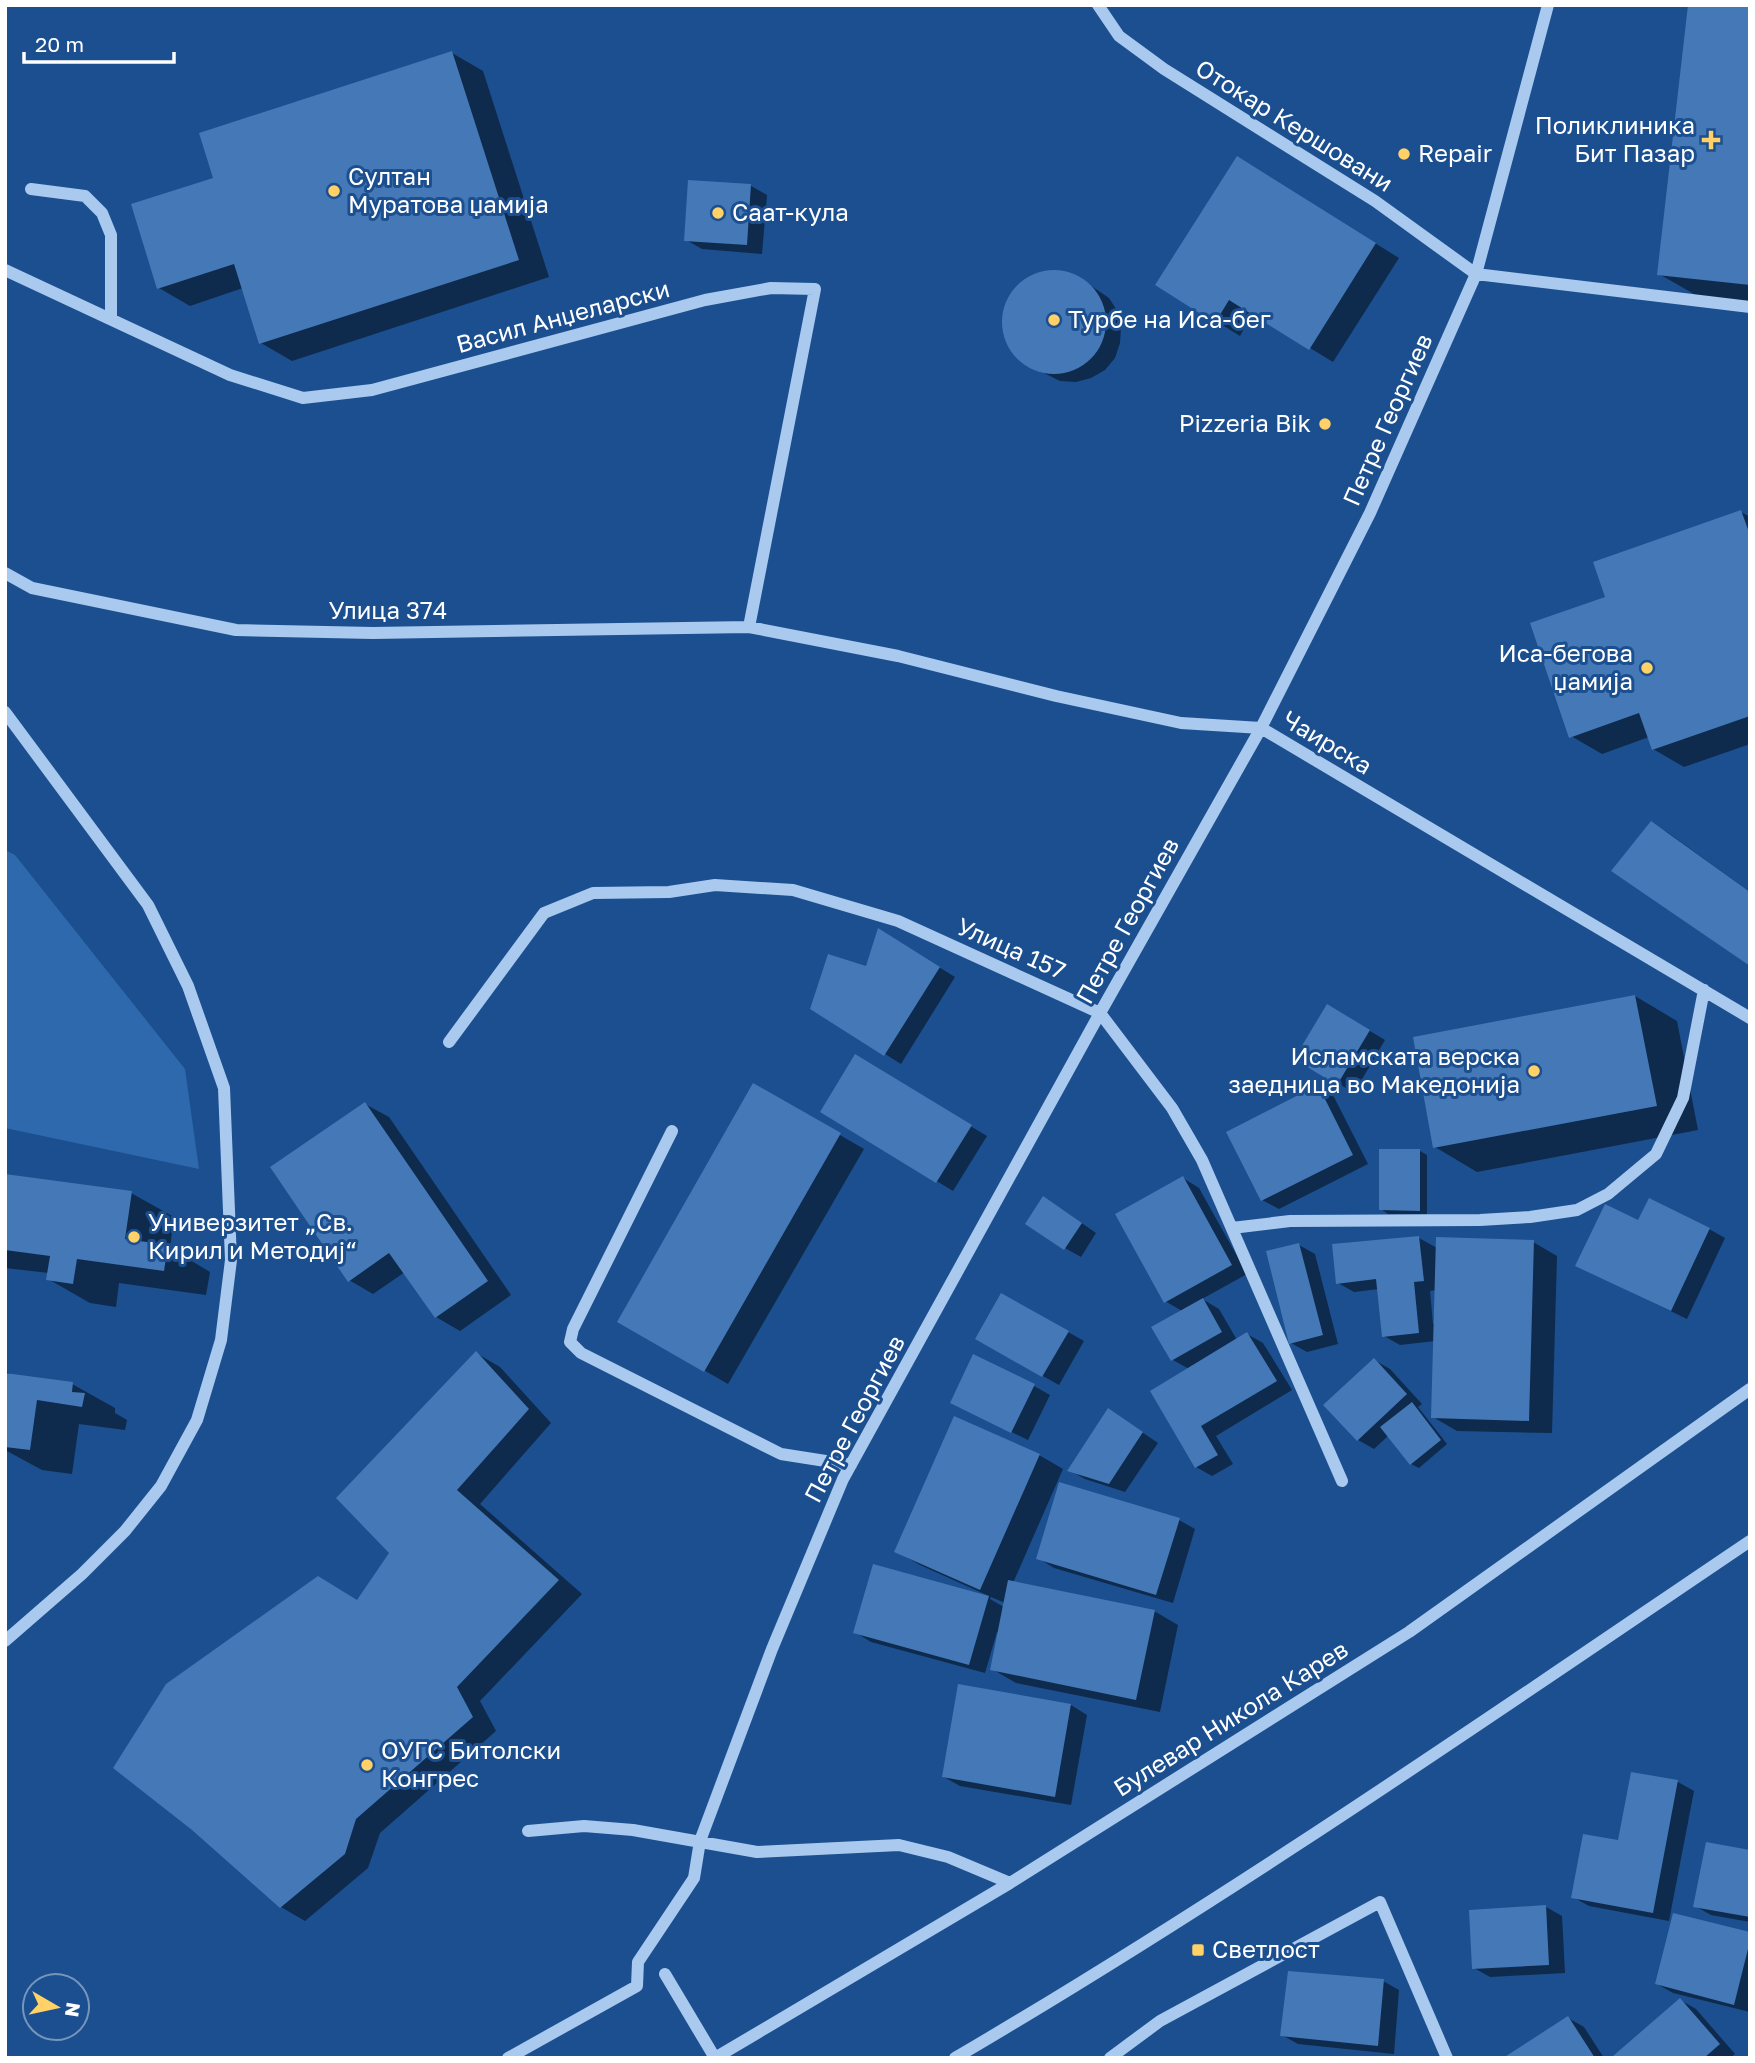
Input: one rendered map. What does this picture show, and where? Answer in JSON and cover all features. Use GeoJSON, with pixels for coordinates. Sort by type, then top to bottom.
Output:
{"type":"FeatureCollection","features":[{"type":"Feature","properties":{"kind":"street","name":"Отокар Кершовани"},"geometry":{"type":"LineString","coordinates":[[1098,5],[1119,36],[1164,69],[1375,201],[1476,274]]}},
{"type":"Feature","properties":{"kind":"street","name":"Петре Георгиев"},"geometry":{"type":"LineString","coordinates":[[508,2058],[637,1986],[638,1962],[694,1878],[700,1841],[772,1649],[843,1479],[1261,728],[1370,513],[1476,274],[1548,5]]}},
{"type":"Feature","properties":{"kind":"street"},"geometry":{"type":"LineString","coordinates":[[32,189],[85,196],[102,213],[111,235],[111,318]]}},
{"type":"Feature","properties":{"kind":"street","name":"Васил Анџеларски"},"geometry":{"type":"LineString","coordinates":[[5,270],[230,374],[303,398],[372,390],[705,300],[771,288],[815,289],[749,627]]}},
{"type":"Feature","properties":{"kind":"street"},"geometry":{"type":"LineString","coordinates":[[1476,274],[1750,307]]}},
{"type":"Feature","properties":{"kind":"street","name":"Улица 374"},"geometry":{"type":"LineString","coordinates":[[5,573],[32,588],[236,630],[373,633],[749,627]]}},
{"type":"Feature","properties":{"kind":"street","name":"Чаирска"},"geometry":{"type":"LineString","coordinates":[[749,627],[898,656],[1056,696],[1181,723],[1261,728],[1750,1018]]}},
{"type":"Feature","properties":{"kind":"street"},"geometry":{"type":"LineString","coordinates":[[5,712],[148,905],[188,986],[225,1088],[231,1260],[221,1340],[197,1420],[162,1486],[125,1531],[82,1574],[5,1641]]}},
{"type":"Feature","properties":{"kind":"street","name":"Улица 157"},"geometry":{"type":"LineString","coordinates":[[449,1042],[544,913],[593,892],[669,892],[715,885],[793,890],[898,921],[1100,1013],[1172,1108],[1202,1160],[1342,1481]]}},
{"type":"Feature","properties":{"kind":"street"},"geometry":{"type":"LineString","coordinates":[[1232,1228],[1290,1221],[1480,1220],[1530,1217],[1577,1210],[1608,1194],[1656,1154],[1683,1098],[1704,990]]}},
{"type":"Feature","properties":{"kind":"street"},"geometry":{"type":"LineString","coordinates":[[673,1131],[573,1329],[570,1342],[581,1353],[780,1454],[851,1465]]}},
{"type":"Feature","properties":{"kind":"street","name":"Булевар Никола Карев"},"geometry":{"type":"LineString","coordinates":[[715,2058],[1010,1883],[1409,1632],[1750,1389]]}},
{"type":"Feature","properties":{"kind":"street"},"geometry":{"type":"LineString","coordinates":[[956,2058],[1047,2004],[1337,1820],[1750,1541]]}},
{"type":"Feature","properties":{"kind":"street"},"geometry":{"type":"LineString","coordinates":[[528,1831],[584,1826],[633,1830],[757,1852],[899,1845],[948,1857],[1010,1883]]}},
{"type":"Feature","properties":{"kind":"street"},"geometry":{"type":"LineString","coordinates":[[1110,2058],[1160,2021],[1380,1902],[1447,2058]]}},
{"type":"Feature","properties":{"kind":"street"},"geometry":{"type":"LineString","coordinates":[[665,1974],[715,2058]]}},
{"type":"Feature","properties":{"kind":"shaded area"},"geometry":{"type":"Polygon","coordinates":[[[5,850],[15,855],[185,1069],[199,1169],[5,1128],[5,850]]]}},
{"type":"Feature","properties":{"kind":"building","name":"Поликлиника Бит Пазар"},"geometry":{"type":"Polygon","coordinates":[[[1688,5],[1750,5],[1750,285],[1657,275],[1688,5]]]}},
{"type":"Feature","properties":{"kind":"building","name":"Султан Муратова џамија"},"geometry":{"type":"Polygon","coordinates":[[[452,51],[519,260],[259,344],[234,264],[157,289],[131,204],[213,178],[199,133],[452,51]]]}},
{"type":"Feature","properties":{"kind":"building"},"geometry":{"type":"Polygon","coordinates":[[[1237,156],[1376,243],[1309,350],[1229,300],[1215,323],[1155,285],[1237,156]]]}},
{"type":"Feature","properties":{"kind":"building","name":"Саат-кула"},"geometry":{"type":"Polygon","coordinates":[[[688,180],[751,184],[747,245],[684,241],[688,180]]]}},
{"type":"Feature","properties":{"kind":"building","name":"Турбе на Иса-бег"},"geometry":{"type":"Polygon","coordinates":[[[1054,270],[1074,274],[1091,285],[1102,302],[1106,322],[1102,342],[1091,359],[1074,370],[1054,374],[1034,370],[1017,359],[1006,342],[1002,322],[1006,302],[1017,285],[1034,274],[1054,270]]]}},
{"type":"Feature","properties":{"kind":"building","name":"Иса-бегова џамија"},"geometry":{"type":"Polygon","coordinates":[[[1741,510],[1750,535],[1750,716],[1652,750],[1639,713],[1569,738],[1530,623],[1605,597],[1593,562],[1741,510]]]}},
{"type":"Feature","properties":{"kind":"building"},"geometry":{"type":"Polygon","coordinates":[[[1651,821],[1750,892],[1750,966],[1611,871],[1651,821]]]}},
{"type":"Feature","properties":{"kind":"building"},"geometry":{"type":"Polygon","coordinates":[[[878,928],[940,967],[884,1056],[810,1009],[828,954],[866,966],[878,928]]]}},
{"type":"Feature","properties":{"kind":"building","name":"Исламската верска заедница во Македонија"},"geometry":{"type":"Polygon","coordinates":[[[1635,995],[1657,1106],[1433,1148],[1413,1037],[1635,995]]]}},
{"type":"Feature","properties":{"kind":"building"},"geometry":{"type":"Polygon","coordinates":[[[1327,1004],[1370,1030],[1337,1085],[1294,1059],[1327,1004]]]}},
{"type":"Feature","properties":{"kind":"building"},"geometry":{"type":"Polygon","coordinates":[[[855,1054],[972,1125],[936,1183],[820,1112],[855,1054]]]}},
{"type":"Feature","properties":{"kind":"building"},"geometry":{"type":"Polygon","coordinates":[[[753,1083],[841,1133],[704,1372],[617,1322],[753,1083]]]}},
{"type":"Feature","properties":{"kind":"building"},"geometry":{"type":"Polygon","coordinates":[[[1318,1085],[1353,1155],[1261,1201],[1226,1132],[1318,1085]]]}},
{"type":"Feature","properties":{"kind":"building"},"geometry":{"type":"Polygon","coordinates":[[[365,1102],[488,1281],[435,1318],[389,1253],[348,1282],[270,1167],[365,1102]]]}},
{"type":"Feature","properties":{"kind":"building"},"geometry":{"type":"Polygon","coordinates":[[[1379,1149],[1420,1149],[1420,1211],[1379,1210],[1379,1149]]]}},
{"type":"Feature","properties":{"kind":"building"},"geometry":{"type":"Polygon","coordinates":[[[5,1174],[132,1191],[125,1239],[168,1245],[164,1271],[77,1259],[73,1284],[46,1280],[50,1256],[5,1250],[5,1174]]]}},
{"type":"Feature","properties":{"kind":"building"},"geometry":{"type":"Polygon","coordinates":[[[1183,1176],[1232,1265],[1164,1303],[1115,1214],[1183,1176]]]}},
{"type":"Feature","properties":{"kind":"building"},"geometry":{"type":"Polygon","coordinates":[[[1043,1196],[1082,1223],[1064,1250],[1025,1224],[1043,1196]]]}},
{"type":"Feature","properties":{"kind":"building"},"geometry":{"type":"Polygon","coordinates":[[[1649,1198],[1710,1228],[1671,1311],[1575,1266],[1605,1204],[1638,1220],[1649,1198]]]}},
{"type":"Feature","properties":{"kind":"building"},"geometry":{"type":"Polygon","coordinates":[[[1419,1236],[1424,1281],[1414,1282],[1419,1333],[1382,1337],[1376,1279],[1336,1284],[1332,1244],[1419,1236]]]}},
{"type":"Feature","properties":{"kind":"building"},"geometry":{"type":"Polygon","coordinates":[[[1436,1237],[1534,1240],[1529,1421],[1431,1418],[1436,1237]]]}},
{"type":"Feature","properties":{"kind":"building"},"geometry":{"type":"Polygon","coordinates":[[[1299,1243],[1323,1335],[1289,1344],[1266,1251],[1299,1243]]]}},
{"type":"Feature","properties":{"kind":"building"},"geometry":{"type":"Polygon","coordinates":[[[1001,1293],[1069,1331],[1042,1377],[975,1339],[1001,1293]]]}},
{"type":"Feature","properties":{"kind":"building"},"geometry":{"type":"Polygon","coordinates":[[[1203,1298],[1222,1332],[1171,1361],[1151,1327],[1203,1298]]]}},
{"type":"Feature","properties":{"kind":"building"},"geometry":{"type":"Polygon","coordinates":[[[1247,1332],[1277,1381],[1201,1426],[1218,1455],[1195,1468],[1150,1391],[1247,1332]]]}},
{"type":"Feature","properties":{"kind":"building"},"geometry":{"type":"Polygon","coordinates":[[[476,1351],[529,1409],[457,1490],[559,1580],[457,1687],[473,1717],[356,1819],[345,1854],[280,1908],[192,1830],[113,1768],[166,1684],[318,1576],[357,1600],[389,1553],[336,1498],[476,1351]]]}},
{"type":"Feature","properties":{"kind":"building"},"geometry":{"type":"Polygon","coordinates":[[[973,1354],[1035,1384],[1011,1433],[950,1403],[973,1354]]]}},
{"type":"Feature","properties":{"kind":"building"},"geometry":{"type":"Polygon","coordinates":[[[1374,1358],[1407,1394],[1357,1441],[1323,1405],[1374,1358]]]}},
{"type":"Feature","properties":{"kind":"building"},"geometry":{"type":"Polygon","coordinates":[[[5,1373],[73,1382],[72,1392],[85,1393],[82,1407],[37,1400],[30,1450],[5,1447],[5,1373]]]}},
{"type":"Feature","properties":{"kind":"building"},"geometry":{"type":"Polygon","coordinates":[[[1412,1402],[1441,1440],[1410,1465],[1380,1427],[1412,1402]]]}},
{"type":"Feature","properties":{"kind":"building"},"geometry":{"type":"Polygon","coordinates":[[[1108,1408],[1143,1432],[1109,1484],[1067,1471],[1108,1408]]]}},
{"type":"Feature","properties":{"kind":"building"},"geometry":{"type":"Polygon","coordinates":[[[954,1416],[1040,1454],[980,1590],[894,1552],[954,1416]]]}},
{"type":"Feature","properties":{"kind":"building"},"geometry":{"type":"Polygon","coordinates":[[[1059,1482],[1180,1518],[1156,1595],[1036,1559],[1059,1482]]]}},
{"type":"Feature","properties":{"kind":"building"},"geometry":{"type":"Polygon","coordinates":[[[873,1564],[989,1596],[969,1665],[853,1633],[873,1564]]]}},
{"type":"Feature","properties":{"kind":"building"},"geometry":{"type":"Polygon","coordinates":[[[1008,1580],[1155,1610],[1136,1700],[990,1670],[1008,1580]]]}},
{"type":"Feature","properties":{"kind":"building"},"geometry":{"type":"Polygon","coordinates":[[[958,1684],[1071,1704],[1055,1797],[942,1777],[958,1684]]]}},
{"type":"Feature","properties":{"kind":"building"},"geometry":{"type":"Polygon","coordinates":[[[1631,1772],[1678,1780],[1653,1913],[1571,1898],[1583,1834],[1618,1840],[1631,1772]]]}},
{"type":"Feature","properties":{"kind":"building"},"geometry":{"type":"Polygon","coordinates":[[[1706,1842],[1750,1850],[1750,1917],[1693,1907],[1706,1842]]]}},
{"type":"Feature","properties":{"kind":"building"},"geometry":{"type":"Polygon","coordinates":[[[1546,1905],[1549,1965],[1472,1969],[1469,1910],[1546,1905]]]}},
{"type":"Feature","properties":{"kind":"building"},"geometry":{"type":"Polygon","coordinates":[[[1673,1913],[1750,1932],[1734,2005],[1655,1984],[1673,1913]]]}},
{"type":"Feature","properties":{"kind":"building"},"geometry":{"type":"Polygon","coordinates":[[[1288,1971],[1384,1979],[1378,2046],[1280,2036],[1288,1971]]]}},
{"type":"Feature","properties":{"kind":"building"},"geometry":{"type":"Polygon","coordinates":[[[1680,1998],[1720,2044],[1704,2058],[1613,2056],[1680,1998]]]}},
{"type":"Feature","properties":{"kind":"building"},"geometry":{"type":"Polygon","coordinates":[[[1568,2016],[1595,2058],[1503,2058],[1568,2016]]]}},
{"type":"Feature","properties":{"kind":"place","name":"Поликлиника Бит Пазар"},"geometry":{"type":"Point","coordinates":[1711,140]}},
{"type":"Feature","properties":{"kind":"place","name":"Repair"},"geometry":{"type":"Point","coordinates":[1404,154]}},
{"type":"Feature","properties":{"kind":"place","name":"Султан Муратова џамија"},"geometry":{"type":"Point","coordinates":[334,191]}},
{"type":"Feature","properties":{"kind":"place","name":"Саат-кула"},"geometry":{"type":"Point","coordinates":[718,213]}},
{"type":"Feature","properties":{"kind":"place","name":"Турбе на Иса-бег"},"geometry":{"type":"Point","coordinates":[1054,320]}},
{"type":"Feature","properties":{"kind":"place","name":"Pizzeria Bik"},"geometry":{"type":"Point","coordinates":[1325,424]}},
{"type":"Feature","properties":{"kind":"place","name":"Иса-бегова џамија"},"geometry":{"type":"Point","coordinates":[1647,668]}},
{"type":"Feature","properties":{"kind":"place","name":"Исламската верска заедница во Македонија"},"geometry":{"type":"Point","coordinates":[1534,1071]}},
{"type":"Feature","properties":{"kind":"place","name":"Универзитет „Св. Кирил и Методиј“"},"geometry":{"type":"Point","coordinates":[134,1237]}},
{"type":"Feature","properties":{"kind":"place","name":"ОУГС Битолски Конгрес"},"geometry":{"type":"Point","coordinates":[367,1765]}},
{"type":"Feature","properties":{"kind":"place","name":"Светлост"},"geometry":{"type":"Point","coordinates":[1198,1950]}}]}
